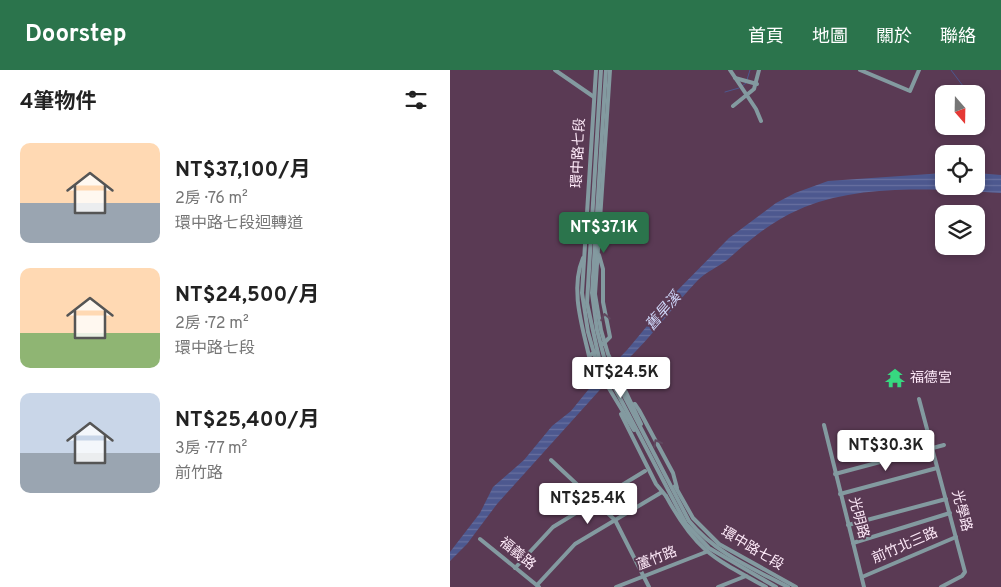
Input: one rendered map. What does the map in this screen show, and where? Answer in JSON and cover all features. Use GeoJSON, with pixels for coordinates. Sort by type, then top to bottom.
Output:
{"type":"FeatureCollection","features":[{"type":"Feature","properties":{"kind":"street"},"geometry":{"type":"LineString","coordinates":[[555,70],[594,97]]}},
{"type":"Feature","properties":{"kind":"street","name":"環中路七段"},"geometry":{"type":"LineString","coordinates":[[596,70],[582,293],[586,325],[596,360],[629,424],[638,434]]}},
{"type":"Feature","properties":{"kind":"street","name":"環中路七段"},"geometry":{"type":"LineString","coordinates":[[602,70],[587,303],[600,358],[686,524]]}},
{"type":"Feature","properties":{"kind":"street","name":"環中路七段"},"geometry":{"type":"LineString","coordinates":[[606,70],[592,303],[604,356],[642,431],[660,472]]}},
{"type":"Feature","properties":{"kind":"street","name":"環中路七段"},"geometry":{"type":"LineString","coordinates":[[610,70],[595,294],[601,330],[608,354],[638,418],[642,431]]}},
{"type":"Feature","properties":{"kind":"street"},"geometry":{"type":"LineString","coordinates":[[730,70],[761,121]]}},
{"type":"Feature","properties":{"kind":"street"},"geometry":{"type":"LineString","coordinates":[[733,106],[756,84],[759,70]]}},
{"type":"Feature","properties":{"kind":"street"},"geometry":{"type":"LineString","coordinates":[[860,70],[910,91],[919,70]]}},
{"type":"Feature","properties":{"kind":"street"},"geometry":{"type":"LineString","coordinates":[[736,78],[756,84]]}},
{"type":"Feature","properties":{"kind":"street"},"geometry":{"type":"LineString","coordinates":[[584,254],[579,266],[577,292],[581,322],[590,357],[610,337],[603,302],[602,264],[598,253]]}},
{"type":"Feature","properties":{"kind":"street","name":"光學路"},"geometry":{"type":"LineString","coordinates":[[920,399],[965,572],[962,576],[941,587]]}},
{"type":"Feature","properties":{"kind":"street"},"geometry":{"type":"LineString","coordinates":[[666,496],[656,484],[620,413],[630,405],[635,404],[639,410],[672,473],[677,488]]}},
{"type":"Feature","properties":{"kind":"street","name":"光明路"},"geometry":{"type":"LineString","coordinates":[[824,425],[864,587]]}},
{"type":"Feature","properties":{"kind":"street"},"geometry":{"type":"LineString","coordinates":[[835,474],[944,445]]}},
{"type":"Feature","properties":{"kind":"street"},"geometry":{"type":"LineString","coordinates":[[551,460],[615,520],[649,587]]}},
{"type":"Feature","properties":{"kind":"street"},"geometry":{"type":"LineString","coordinates":[[840,494],[937,468]]}},
{"type":"Feature","properties":{"kind":"street"},"geometry":{"type":"LineString","coordinates":[[515,568],[553,527],[594,500],[645,471]]}},
{"type":"Feature","properties":{"kind":"street","name":"環中路七段"},"geometry":{"type":"LineString","coordinates":[[664,479],[677,488],[693,518],[719,544],[787,586],[796,587]]}},
{"type":"Feature","properties":{"kind":"street","name":"環中路七段"},"geometry":{"type":"LineString","coordinates":[[664,479],[666,496],[686,524]]}},
{"type":"Feature","properties":{"kind":"street"},"geometry":{"type":"LineString","coordinates":[[538,586],[575,544],[662,492]]}},
{"type":"Feature","properties":{"kind":"street"},"geometry":{"type":"LineString","coordinates":[[848,525],[946,499]]}},
{"type":"Feature","properties":{"kind":"street"},"geometry":{"type":"LineString","coordinates":[[853,543],[950,513]]}},
{"type":"Feature","properties":{"kind":"street"},"geometry":{"type":"LineString","coordinates":[[686,524],[706,552],[766,587]]}},
{"type":"Feature","properties":{"kind":"street"},"geometry":{"type":"LineString","coordinates":[[686,524],[716,548],[787,586]]}},
{"type":"Feature","properties":{"kind":"street"},"geometry":{"type":"LineString","coordinates":[[686,524],[708,548],[776,587]]}},
{"type":"Feature","properties":{"kind":"street","name":"前竹北三路"},"geometry":{"type":"LineString","coordinates":[[862,577],[956,537]]}},
{"type":"Feature","properties":{"kind":"street","name":"福義路"},"geometry":{"type":"LineString","coordinates":[[480,539],[538,586]]}},
{"type":"Feature","properties":{"kind":"street","name":"蘆竹路"},"geometry":{"type":"LineString","coordinates":[[616,587],[706,552]]}},
{"type":"Feature","properties":{"kind":"street"},"geometry":{"type":"LineString","coordinates":[[718,587],[746,576]]}},
{"type":"Feature","properties":{"kind":"water","name":"舊旱溪"},"geometry":{"type":"Polygon","coordinates":[[[935,174],[935,190],[871,192],[821,201],[778,220],[760,232],[727,260],[701,277],[497,504],[467,544],[450,561],[450,552],[480,513],[493,487],[524,460],[552,426],[571,411],[588,390],[627,350],[672,296],[729,238],[776,203],[795,193],[828,181],[935,174]]]}},
{"type":"Feature","properties":{"kind":"water","name":"舊旱溪"},"geometry":{"type":"Polygon","coordinates":[[[985,174],[1001,175],[1001,193],[985,192],[985,174]]]}},
{"type":"Feature","properties":{"kind":"waterway","name":"舊旱溪"},"geometry":{"type":"LineString","coordinates":[[742,86],[746,83],[750,70]]}},
{"type":"Feature","properties":{"kind":"waterway","name":"舊旱溪"},"geometry":{"type":"LineString","coordinates":[[951,70],[962,85]]}},
{"type":"Feature","properties":{"kind":"waterway","name":"舊旱溪"},"geometry":{"type":"LineString","coordinates":[[725,92],[739,88]]}},
{"type":"Feature","properties":{"kind":"place","name":"福德宮"},"geometry":{"type":"Point","coordinates":[895,378]}}]}
